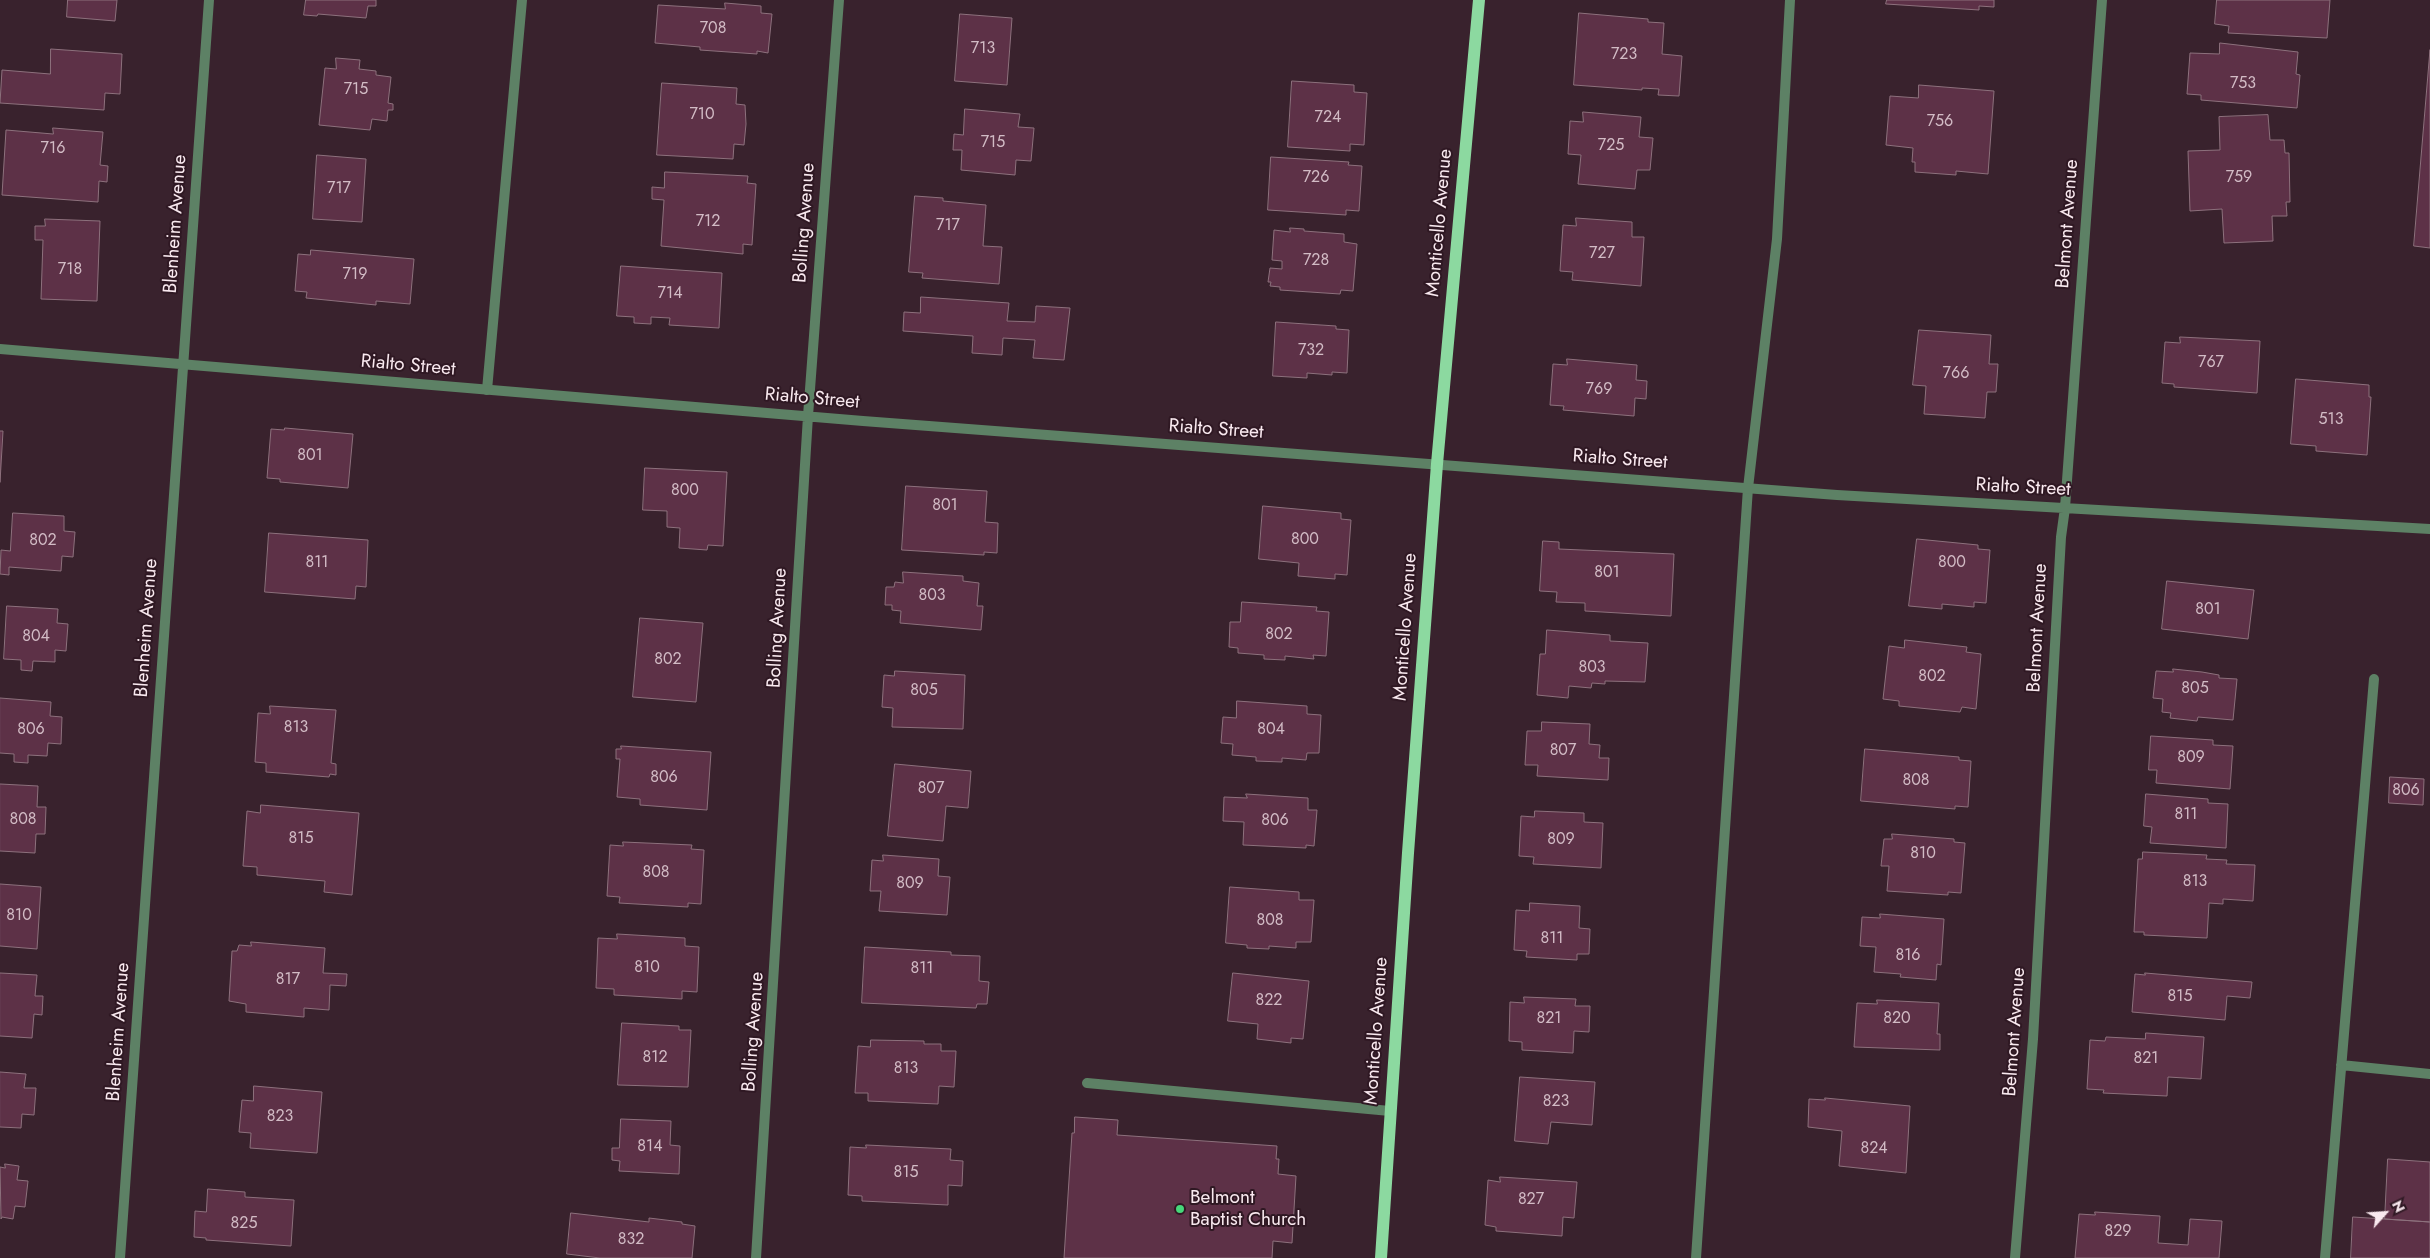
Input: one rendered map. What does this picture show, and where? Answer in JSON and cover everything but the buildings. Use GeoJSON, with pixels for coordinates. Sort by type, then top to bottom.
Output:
{"type":"FeatureCollection","features":[{"type":"Feature","properties":{"kind":"main road","name":"Monticello Avenue"},"geometry":{"type":"LineString","coordinates":[[1380,1258],[1437,464],[1479,0]]}},
{"type":"Feature","properties":{"kind":"street","name":"Blenheim Avenue"},"geometry":{"type":"LineString","coordinates":[[120,1258],[210,0]]}},
{"type":"Feature","properties":{"kind":"street"},"geometry":{"type":"LineString","coordinates":[[488,390],[522,0]]}},
{"type":"Feature","properties":{"kind":"street","name":"Bolling Avenue"},"geometry":{"type":"LineString","coordinates":[[756,1258],[808,416],[839,0]]}},
{"type":"Feature","properties":{"kind":"street"},"geometry":{"type":"LineString","coordinates":[[1696,1258],[1748,488],[1776,239],[1790,0]]}},
{"type":"Feature","properties":{"kind":"street","name":"Belmont Avenue"},"geometry":{"type":"LineString","coordinates":[[2015,1258],[2033,1039],[2060,547],[2065,508],[2102,0]]}},
{"type":"Feature","properties":{"kind":"street","name":"Rialto Street"},"geometry":{"type":"LineString","coordinates":[[0,349],[808,416],[1748,488],[2430,529]]}},
{"type":"Feature","properties":{"kind":"street"},"geometry":{"type":"LineString","coordinates":[[2326,1258],[2374,679]]}},
{"type":"Feature","properties":{"kind":"street"},"geometry":{"type":"LineString","coordinates":[[2341,1065],[2430,1074]]}},
{"type":"Feature","properties":{"kind":"street"},"geometry":{"type":"LineString","coordinates":[[1087,1083],[1390,1111]]}},
{"type":"Feature","properties":{"kind":"place","name":"Belmont Baptist Church"},"geometry":{"type":"Point","coordinates":[1180,1209]}}]}
